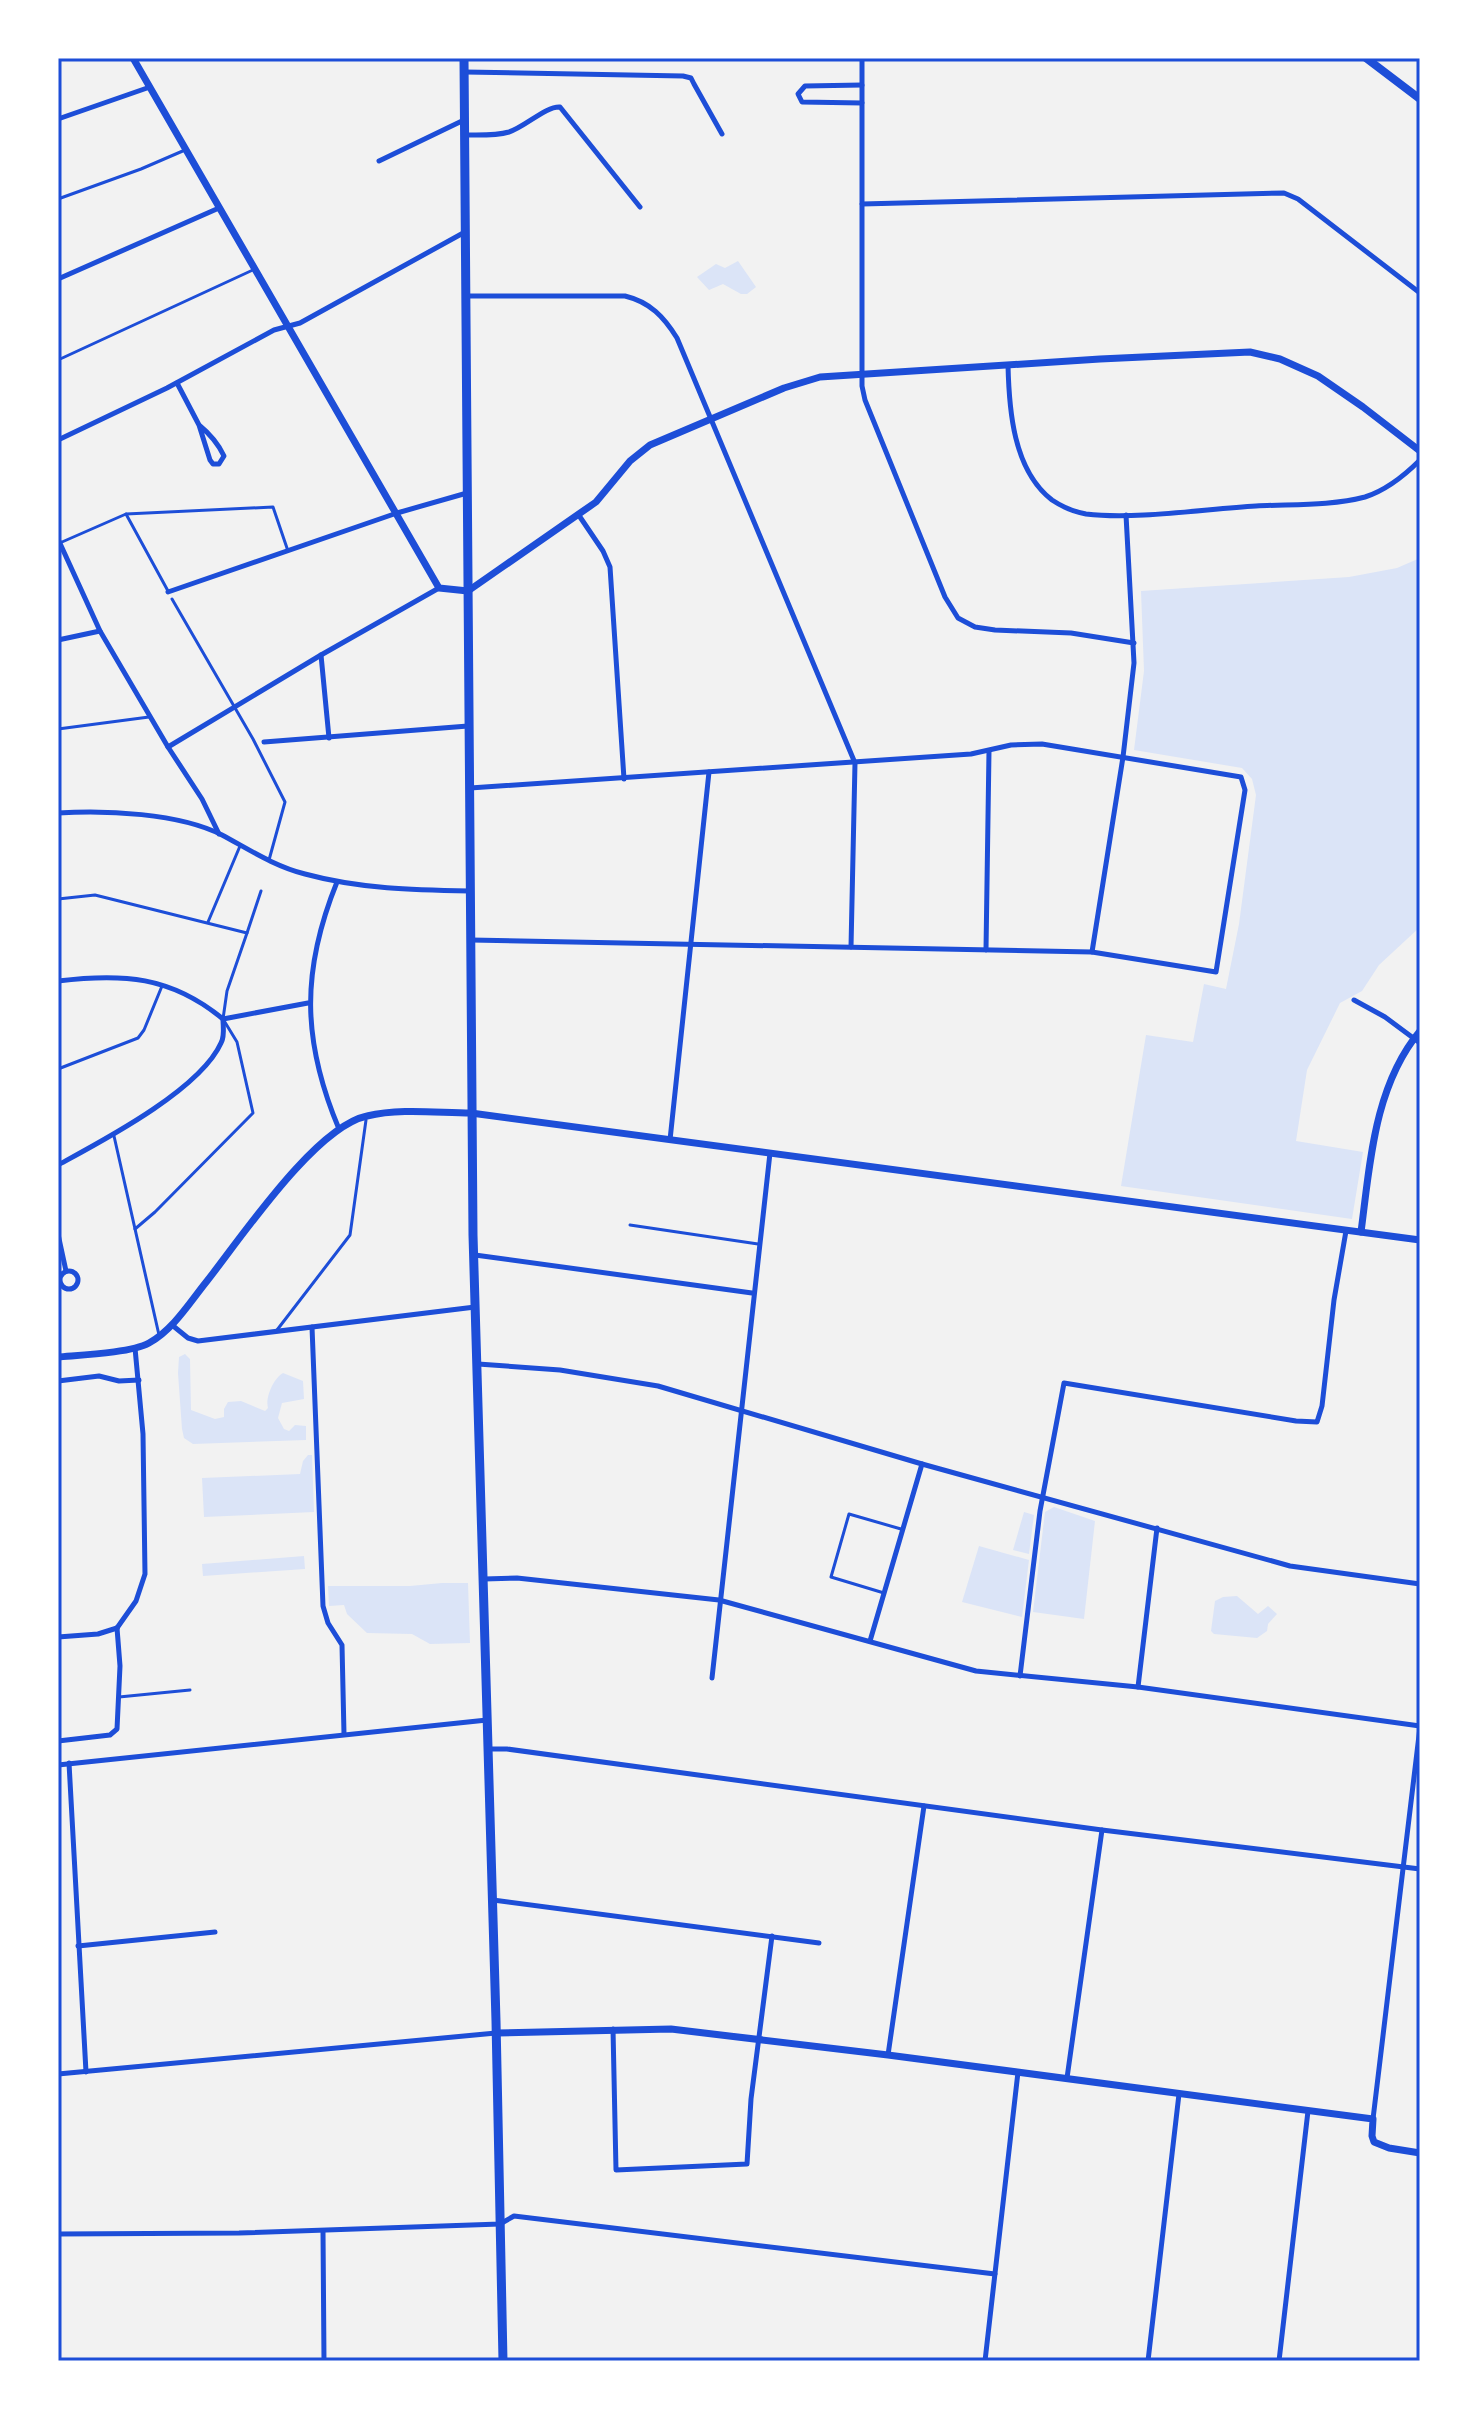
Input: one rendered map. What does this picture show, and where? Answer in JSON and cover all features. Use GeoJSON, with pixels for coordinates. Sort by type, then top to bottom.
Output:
{"type":"FeatureCollection","features":[{"type":"Feature","properties":{"kind":"main road"},"geometry":{"type":"LineString","coordinates":[[464,58],[471,1113],[497,2033],[503,2361]]}},
{"type":"Feature","properties":{"kind":"main road"},"geometry":{"type":"LineString","coordinates":[[1366,58],[1420,99]]}},
{"type":"Feature","properties":{"kind":"street"},"geometry":{"type":"LineString","coordinates":[[133,58],[439,588]]}},
{"type":"Feature","properties":{"kind":"street"},"geometry":{"type":"LineString","coordinates":[[862,58],[862,373],[865,400],[945,597],[958,618],[975,627],[1071,633],[1134,643]]}},
{"type":"Feature","properties":{"kind":"street"},"geometry":{"type":"LineString","coordinates":[[464,72],[687,77],[722,134]]}},
{"type":"Feature","properties":{"kind":"street"},"geometry":{"type":"LineString","coordinates":[[862,85],[805,86],[798,94],[802,102],[862,103]]}},
{"type":"Feature","properties":{"kind":"street"},"geometry":{"type":"LineString","coordinates":[[58,119],[150,87]]}},
{"type":"Feature","properties":{"kind":"street"},"geometry":{"type":"LineString","coordinates":[[465,135],[504,133],[531,122],[553,107],[560,107],[640,207]]}},
{"type":"Feature","properties":{"kind":"street"},"geometry":{"type":"LineString","coordinates":[[379,161],[465,120]]}},
{"type":"Feature","properties":{"kind":"street"},"geometry":{"type":"LineString","coordinates":[[862,204],[1284,193],[1298,199],[1420,293]]}},
{"type":"Feature","properties":{"kind":"street"},"geometry":{"type":"LineString","coordinates":[[58,279],[219,208]]}},
{"type":"Feature","properties":{"kind":"street"},"geometry":{"type":"LineString","coordinates":[[58,440],[177,383],[274,330],[300,323],[465,232]]}},
{"type":"Feature","properties":{"kind":"street"},"geometry":{"type":"LineString","coordinates":[[466,296],[615,295],[636,299],[659,313],[677,338],[855,763],[851,947]]}},
{"type":"Feature","properties":{"kind":"street"},"geometry":{"type":"LineString","coordinates":[[168,747],[439,588],[468,591],[596,502],[641,451],[800,382],[862,373],[1239,352],[1263,354],[1318,376],[1420,451]]}},
{"type":"Feature","properties":{"kind":"street"},"geometry":{"type":"LineString","coordinates":[[1008,365],[1017,445],[1040,485],[1052,499],[1084,514],[1126,515],[1363,497],[1386,488],[1420,460]]}},
{"type":"Feature","properties":{"kind":"street"},"geometry":{"type":"LineString","coordinates":[[177,383],[199,425],[210,460],[213,464],[219,464],[224,456],[221,450],[199,425]]}},
{"type":"Feature","properties":{"kind":"street"},"geometry":{"type":"LineString","coordinates":[[168,592],[397,513],[467,493]]}},
{"type":"Feature","properties":{"kind":"street"},"geometry":{"type":"LineString","coordinates":[[578,514],[610,567],[624,779]]}},
{"type":"Feature","properties":{"kind":"street"},"geometry":{"type":"LineString","coordinates":[[1092,952],[1123,757],[1134,643],[1126,515]]}},
{"type":"Feature","properties":{"kind":"street"},"geometry":{"type":"LineString","coordinates":[[59,542],[100,631],[202,799],[219,834]]}},
{"type":"Feature","properties":{"kind":"street"},"geometry":{"type":"LineString","coordinates":[[58,640],[100,631]]}},
{"type":"Feature","properties":{"kind":"street"},"geometry":{"type":"LineString","coordinates":[[321,655],[329,738]]}},
{"type":"Feature","properties":{"kind":"street"},"geometry":{"type":"LineString","coordinates":[[264,742],[469,726]]}},
{"type":"Feature","properties":{"kind":"street"},"geometry":{"type":"LineString","coordinates":[[469,788],[971,754],[1029,744],[1241,777],[1245,790],[1216,972],[1092,952],[471,940]]}},
{"type":"Feature","properties":{"kind":"street"},"geometry":{"type":"LineString","coordinates":[[986,950],[989,751]]}},
{"type":"Feature","properties":{"kind":"street"},"geometry":{"type":"LineString","coordinates":[[670,1140],[709,772]]}},
{"type":"Feature","properties":{"kind":"street"},"geometry":{"type":"LineString","coordinates":[[58,813],[123,813],[151,817],[219,834],[284,868],[337,882],[383,889],[470,891]]}},
{"type":"Feature","properties":{"kind":"street"},"geometry":{"type":"LineString","coordinates":[[337,882],[318,934],[309,1003],[316,1066],[339,1129]]}},
{"type":"Feature","properties":{"kind":"street"},"geometry":{"type":"LineString","coordinates":[[58,981],[85,977],[136,977],[162,985],[223,1019],[309,1003]]}},
{"type":"Feature","properties":{"kind":"street"},"geometry":{"type":"LineString","coordinates":[[1354,1000],[1418,1037],[1388,1088],[1379,1115],[1361,1232]]}},
{"type":"Feature","properties":{"kind":"street"},"geometry":{"type":"LineString","coordinates":[[58,1165],[114,1136],[182,1086],[221,1045],[223,1019]]}},
{"type":"Feature","properties":{"kind":"street"},"geometry":{"type":"LineString","coordinates":[[58,1357],[135,1348],[159,1337],[279,1190],[339,1129],[366,1116],[403,1112],[471,1113],[1420,1240]]}},
{"type":"Feature","properties":{"kind":"street"},"geometry":{"type":"LineString","coordinates":[[712,1678],[752,1293],[770,1153]]}},
{"type":"Feature","properties":{"kind":"street"},"geometry":{"type":"LineString","coordinates":[[1020,1676],[1040,1511],[1064,1383],[1317,1422],[1322,1406],[1334,1300],[1346,1231]]}},
{"type":"Feature","properties":{"kind":"street"},"geometry":{"type":"LineString","coordinates":[[58,1234],[66,1271]]}},
{"type":"Feature","properties":{"kind":"street"},"geometry":{"type":"LineString","coordinates":[[474,1255],[752,1293]]}},
{"type":"Feature","properties":{"kind":"street"},"geometry":{"type":"LineString","coordinates":[[171,1324],[188,1338],[198,1341],[475,1307]]}},
{"type":"Feature","properties":{"kind":"street"},"geometry":{"type":"LineString","coordinates":[[312,1327],[323,1606],[328,1623],[342,1645],[344,1734]]}},
{"type":"Feature","properties":{"kind":"street"},"geometry":{"type":"LineString","coordinates":[[58,1637],[98,1634],[117,1628],[136,1601],[145,1574],[146,1512],[135,1348]]}},
{"type":"Feature","properties":{"kind":"street"},"geometry":{"type":"LineString","coordinates":[[477,1364],[531,1367],[658,1386],[922,1464],[1290,1566],[1420,1584]]}},
{"type":"Feature","properties":{"kind":"street"},"geometry":{"type":"LineString","coordinates":[[58,1381],[99,1376],[119,1381],[139,1380]]}},
{"type":"Feature","properties":{"kind":"street"},"geometry":{"type":"LineString","coordinates":[[870,1641],[922,1464]]}},
{"type":"Feature","properties":{"kind":"street"},"geometry":{"type":"LineString","coordinates":[[1138,1687],[1157,1528]]}},
{"type":"Feature","properties":{"kind":"street"},"geometry":{"type":"LineString","coordinates":[[484,1579],[517,1578],[719,1600],[976,1671],[1138,1687],[1420,1726],[1372,2136],[1374,2142],[1389,2148],[1420,2153]]}},
{"type":"Feature","properties":{"kind":"street"},"geometry":{"type":"LineString","coordinates":[[58,1741],[113,1733],[117,1729],[120,1666],[117,1628]]}},
{"type":"Feature","properties":{"kind":"street"},"geometry":{"type":"LineString","coordinates":[[58,1765],[488,1719]]}},
{"type":"Feature","properties":{"kind":"street"},"geometry":{"type":"LineString","coordinates":[[489,1749],[1420,1869]]}},
{"type":"Feature","properties":{"kind":"street"},"geometry":{"type":"LineString","coordinates":[[69,1763],[86,2072]]}},
{"type":"Feature","properties":{"kind":"street"},"geometry":{"type":"LineString","coordinates":[[888,2055],[924,1806]]}},
{"type":"Feature","properties":{"kind":"street"},"geometry":{"type":"LineString","coordinates":[[1067,2078],[1102,1830]]}},
{"type":"Feature","properties":{"kind":"street"},"geometry":{"type":"LineString","coordinates":[[493,1900],[819,1943]]}},
{"type":"Feature","properties":{"kind":"street"},"geometry":{"type":"LineString","coordinates":[[78,1946],[215,1932]]}},
{"type":"Feature","properties":{"kind":"street"},"geometry":{"type":"LineString","coordinates":[[613,2029],[615,2170],[747,2164],[751,2099],[772,1936]]}},
{"type":"Feature","properties":{"kind":"street"},"geometry":{"type":"LineString","coordinates":[[58,2074],[497,2033],[671,2029],[1373,2119]]}},
{"type":"Feature","properties":{"kind":"street"},"geometry":{"type":"LineString","coordinates":[[985,2361],[1018,2072]]}},
{"type":"Feature","properties":{"kind":"street"},"geometry":{"type":"LineString","coordinates":[[1148,2361],[1179,2094]]}},
{"type":"Feature","properties":{"kind":"street"},"geometry":{"type":"LineString","coordinates":[[1279,2361],[1308,2111]]}},
{"type":"Feature","properties":{"kind":"street"},"geometry":{"type":"LineString","coordinates":[[58,2234],[323,2231],[500,2224],[514,2216],[995,2274]]}},
{"type":"Feature","properties":{"kind":"street"},"geometry":{"type":"LineString","coordinates":[[323,2231],[324,2361]]}},
{"type":"Feature","properties":{"kind":"lane"},"geometry":{"type":"LineString","coordinates":[[58,199],[186,149]]}},
{"type":"Feature","properties":{"kind":"lane"},"geometry":{"type":"LineString","coordinates":[[58,360],[255,269]]}},
{"type":"Feature","properties":{"kind":"lane"},"geometry":{"type":"LineString","coordinates":[[59,542],[126,514],[273,507],[288,551]]}},
{"type":"Feature","properties":{"kind":"lane"},"geometry":{"type":"LineString","coordinates":[[126,514],[168,592]]}},
{"type":"Feature","properties":{"kind":"lane"},"geometry":{"type":"LineString","coordinates":[[172,599],[285,802],[269,861]]}},
{"type":"Feature","properties":{"kind":"lane"},"geometry":{"type":"LineString","coordinates":[[58,729],[150,717]]}},
{"type":"Feature","properties":{"kind":"lane"},"geometry":{"type":"LineString","coordinates":[[208,922],[240,846]]}},
{"type":"Feature","properties":{"kind":"lane"},"geometry":{"type":"LineString","coordinates":[[135,1229],[253,1113],[237,1042],[223,1019],[227,991],[261,891]]}},
{"type":"Feature","properties":{"kind":"lane"},"geometry":{"type":"LineString","coordinates":[[58,899],[95,895],[247,933]]}},
{"type":"Feature","properties":{"kind":"lane"},"geometry":{"type":"LineString","coordinates":[[58,1069],[138,1038],[162,985]]}},
{"type":"Feature","properties":{"kind":"lane"},"geometry":{"type":"LineString","coordinates":[[276,1331],[350,1235],[366,1116]]}},
{"type":"Feature","properties":{"kind":"lane"},"geometry":{"type":"LineString","coordinates":[[114,1136],[159,1337]]}},
{"type":"Feature","properties":{"kind":"lane"},"geometry":{"type":"LineString","coordinates":[[630,1225],[758,1244]]}},
{"type":"Feature","properties":{"kind":"lane"},"geometry":{"type":"LineString","coordinates":[[884,1593],[831,1577],[849,1514],[903,1530]]}},
{"type":"Feature","properties":{"kind":"lane"},"geometry":{"type":"LineString","coordinates":[[119,1697],[190,1690]]}},
{"type":"Feature","properties":{"kind":"shaded area"},"geometry":{"type":"Polygon","coordinates":[[[738,261],[756,287],[747,294],[723,284],[709,290],[697,277],[716,264],[725,268],[738,261]]]}},
{"type":"Feature","properties":{"kind":"shaded area"},"geometry":{"type":"Polygon","coordinates":[[[1420,558],[1420,927],[1379,965],[1362,991],[1340,1003],[1307,1070],[1296,1141],[1363,1152],[1352,1219],[1121,1186],[1146,1035],[1193,1042],[1204,984],[1226,989],[1239,924],[1256,795],[1252,779],[1242,768],[1134,750],[1144,671],[1141,591],[1349,577],[1397,568],[1420,558]]]}},
{"type":"Feature","properties":{"kind":"shaded area"},"geometry":{"type":"Polygon","coordinates":[[[185,1354],[190,1359],[191,1410],[215,1419],[224,1417],[228,1402],[241,1401],[265,1411],[271,1388],[283,1373],[303,1381],[304,1399],[282,1403],[278,1418],[284,1429],[289,1431],[295,1425],[306,1426],[306,1440],[193,1444],[184,1438],[178,1373],[179,1357],[185,1354]]]}},
{"type":"Feature","properties":{"kind":"shaded area"},"geometry":{"type":"Polygon","coordinates":[[[308,1455],[312,1455],[314,1512],[204,1517],[202,1478],[300,1474],[308,1455]]]}},
{"type":"Feature","properties":{"kind":"shaded area"},"geometry":{"type":"Polygon","coordinates":[[[1054,1507],[1095,1521],[1084,1619],[1033,1612],[1045,1512],[1054,1507]]]}},
{"type":"Feature","properties":{"kind":"shaded area"},"geometry":{"type":"Polygon","coordinates":[[[1024,1512],[1034,1515],[1029,1554],[1013,1550],[1024,1512]]]}},
{"type":"Feature","properties":{"kind":"shaded area"},"geometry":{"type":"Polygon","coordinates":[[[979,1546],[1029,1560],[1022,1617],[962,1602],[979,1546]]]}},
{"type":"Feature","properties":{"kind":"shaded area"},"geometry":{"type":"Polygon","coordinates":[[[304,1556],[305,1569],[203,1576],[202,1564],[304,1556]]]}},
{"type":"Feature","properties":{"kind":"shaded area"},"geometry":{"type":"Polygon","coordinates":[[[468,1583],[470,1643],[430,1644],[412,1634],[367,1633],[347,1614],[344,1605],[329,1606],[328,1586],[468,1583]]]}},
{"type":"Feature","properties":{"kind":"shaded area"},"geometry":{"type":"Polygon","coordinates":[[[1237,1596],[1258,1614],[1268,1606],[1277,1614],[1268,1624],[1267,1631],[1257,1638],[1214,1634],[1211,1631],[1215,1601],[1237,1596]]]}}]}
